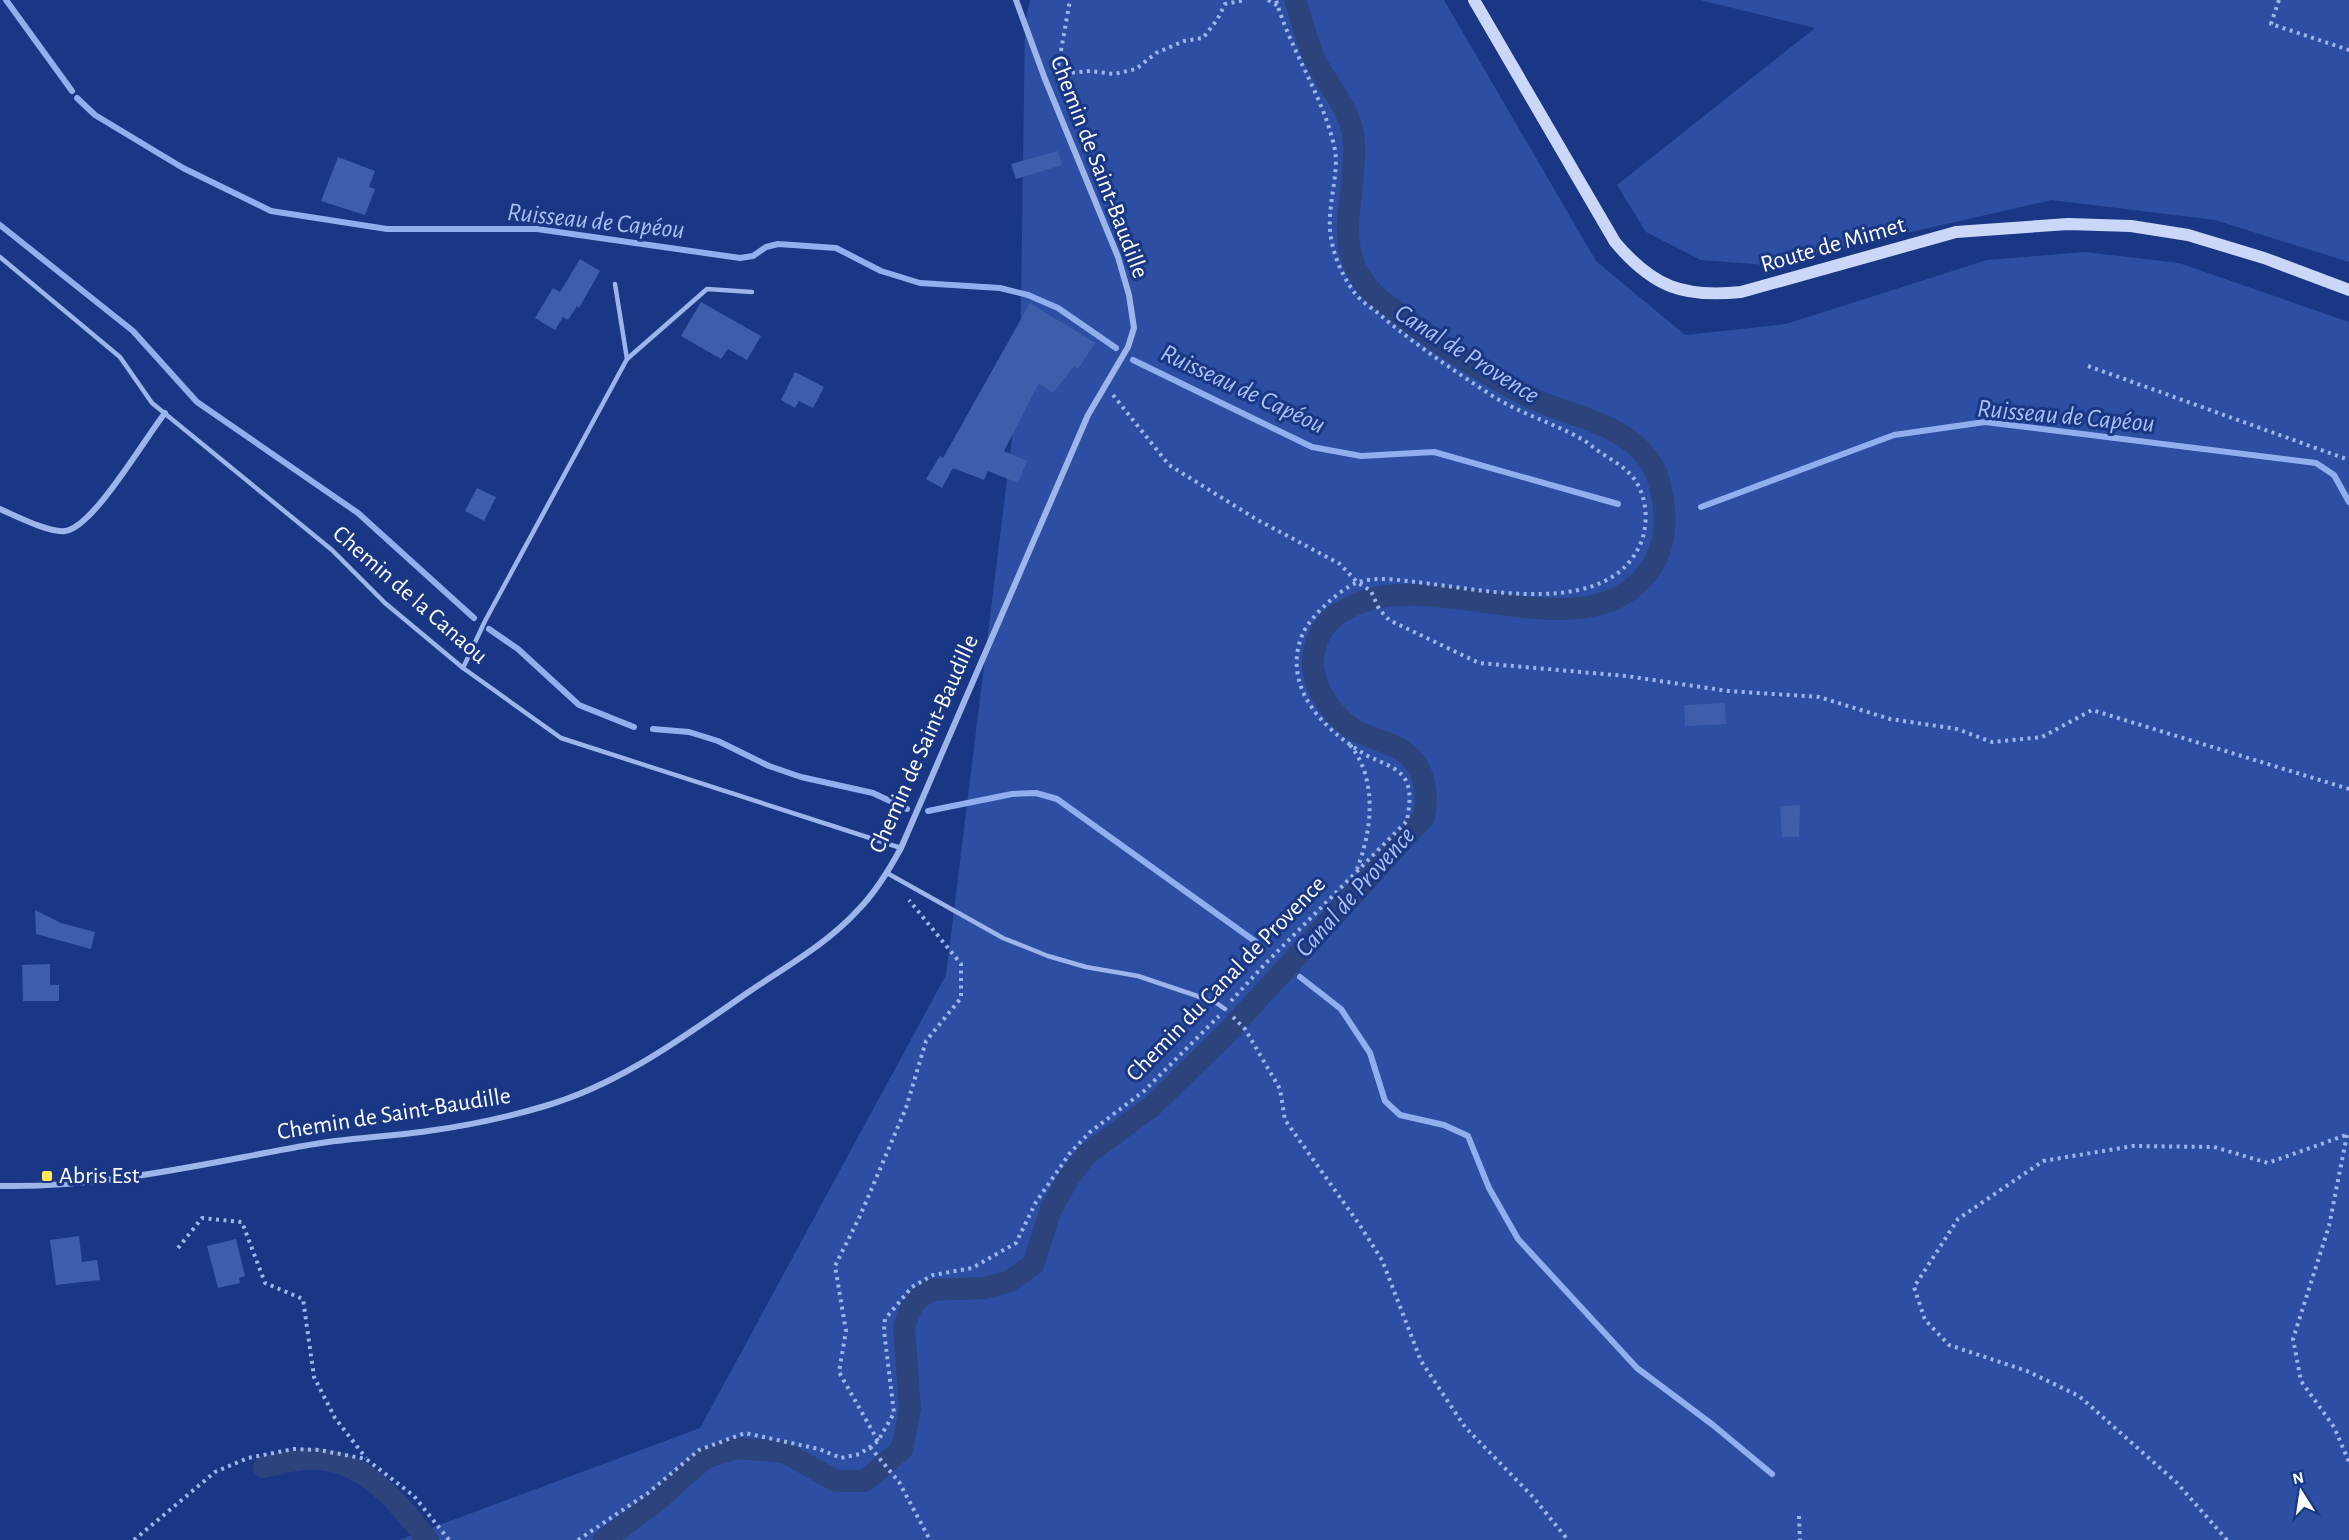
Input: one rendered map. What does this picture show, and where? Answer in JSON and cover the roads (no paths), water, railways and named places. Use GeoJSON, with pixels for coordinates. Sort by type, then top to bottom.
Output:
{"type":"FeatureCollection","features":[{"type":"Feature","properties":{"kind":"street","name":"Chemin de Saint-Baudille"},"geometry":{"type":"LineString","coordinates":[[0,1186],[78,1185],[169,1173],[306,1145],[429,1131],[543,1107],[579,1096],[660,1052],[792,964],[858,910],[887,873],[902,848],[1088,414],[1128,347],[1134,328],[1133,313],[1118,257],[1044,79],[1016,0]]}},
{"type":"Feature","properties":{"kind":"street","name":"Route de Mimet"},"geometry":{"type":"LineString","coordinates":[[1474,0],[1615,242],[1648,274],[1689,293],[1712,295],[1741,292],[1956,232],[2068,224],[2131,226],[2188,235],[2264,258],[2349,290]]}},
{"type":"Feature","properties":{"kind":"street"},"geometry":{"type":"LineString","coordinates":[[0,509],[63,532],[77,529],[99,506],[144,439],[165,413]]}},
{"type":"Feature","properties":{"kind":"lane","name":"Chemin de la Canaou"},"geometry":{"type":"LineString","coordinates":[[0,257],[120,357],[152,403],[332,550],[385,603],[463,668],[561,738],[902,848]]}},
{"type":"Feature","properties":{"kind":"lane"},"geometry":{"type":"LineString","coordinates":[[615,284],[627,359]]}},
{"type":"Feature","properties":{"kind":"lane"},"geometry":{"type":"LineString","coordinates":[[463,668],[485,621],[627,359],[707,289],[752,292]]}},
{"type":"Feature","properties":{"kind":"lane"},"geometry":{"type":"LineString","coordinates":[[887,873],[1012,942],[1086,967],[1138,976],[1215,1002],[1225,1009]]}},
{"type":"Feature","properties":{"kind":"waterway","name":"Ruisseau de Capéou"},"geometry":{"type":"LineString","coordinates":[[6,0],[72,91]]}},
{"type":"Feature","properties":{"kind":"waterway","name":"Canal de Provence"},"geometry":{"type":"LineString","coordinates":[[604,1540],[653,1504],[705,1458],[736,1448],[784,1452],[836,1481],[865,1481],[902,1449],[910,1409],[904,1326],[913,1303],[930,1290],[984,1288],[1008,1282],[1033,1265],[1051,1209],[1068,1179],[1086,1155],[1151,1107],[1225,1035],[1424,817],[1426,801],[1424,784],[1414,761],[1396,747],[1353,729],[1335,714],[1321,693],[1316,682],[1313,659],[1320,633],[1329,622],[1340,612],[1354,605],[1389,596],[1428,595],[1553,609],[1591,606],[1624,594],[1651,568],[1657,557],[1665,524],[1663,501],[1655,471],[1637,446],[1608,428],[1536,400],[1497,380],[1418,328],[1382,301],[1365,284],[1354,266],[1349,247],[1349,207],[1354,165],[1353,131],[1344,109],[1314,58],[1295,0]]}},
{"type":"Feature","properties":{"kind":"waterway","name":"Ruisseau de Capéou"},"geometry":{"type":"LineString","coordinates":[[77,98],[95,115],[183,168],[271,211],[387,229],[537,229],[740,258],[753,256],[766,247],[778,244],[836,248],[881,271],[920,283],[1000,288],[1028,295],[1058,308],[1116,348]]}},
{"type":"Feature","properties":{"kind":"waterway"},"geometry":{"type":"LineString","coordinates":[[0,225],[133,331],[197,402],[358,513],[474,618]]}},
{"type":"Feature","properties":{"kind":"waterway","name":"Ruisseau de Capéou"},"geometry":{"type":"LineString","coordinates":[[1133,360],[1312,447],[1361,456],[1434,452],[1618,504]]}},
{"type":"Feature","properties":{"kind":"waterway","name":"Ruisseau de Capéou"},"geometry":{"type":"LineString","coordinates":[[1701,507],[1894,435],[1985,422],[2316,463],[2334,475],[2349,502]]}},
{"type":"Feature","properties":{"kind":"waterway"},"geometry":{"type":"LineString","coordinates":[[489,629],[518,649],[579,705],[634,727]]}},
{"type":"Feature","properties":{"kind":"waterway"},"geometry":{"type":"LineString","coordinates":[[653,729],[689,732],[718,741],[769,766],[801,777],[873,793],[907,809]]}},
{"type":"Feature","properties":{"kind":"waterway"},"geometry":{"type":"LineString","coordinates":[[928,811],[1012,794],[1036,793],[1057,799],[1256,942]]}},
{"type":"Feature","properties":{"kind":"waterway"},"geometry":{"type":"LineString","coordinates":[[1300,977],[1341,1009],[1370,1053],[1385,1101],[1400,1115],[1444,1125],[1468,1136],[1489,1188],[1518,1239],[1637,1368],[1713,1425],[1772,1474]]}},
{"type":"Feature","properties":{"kind":"waterway","name":"Canal de Provence"},"geometry":{"type":"LineString","coordinates":[[264,1467],[305,1459],[344,1464],[376,1483],[428,1540]]}},
{"type":"Feature","properties":{"kind":"place","name":"Abris Est"},"geometry":{"type":"Point","coordinates":[47,1176]}}]}
